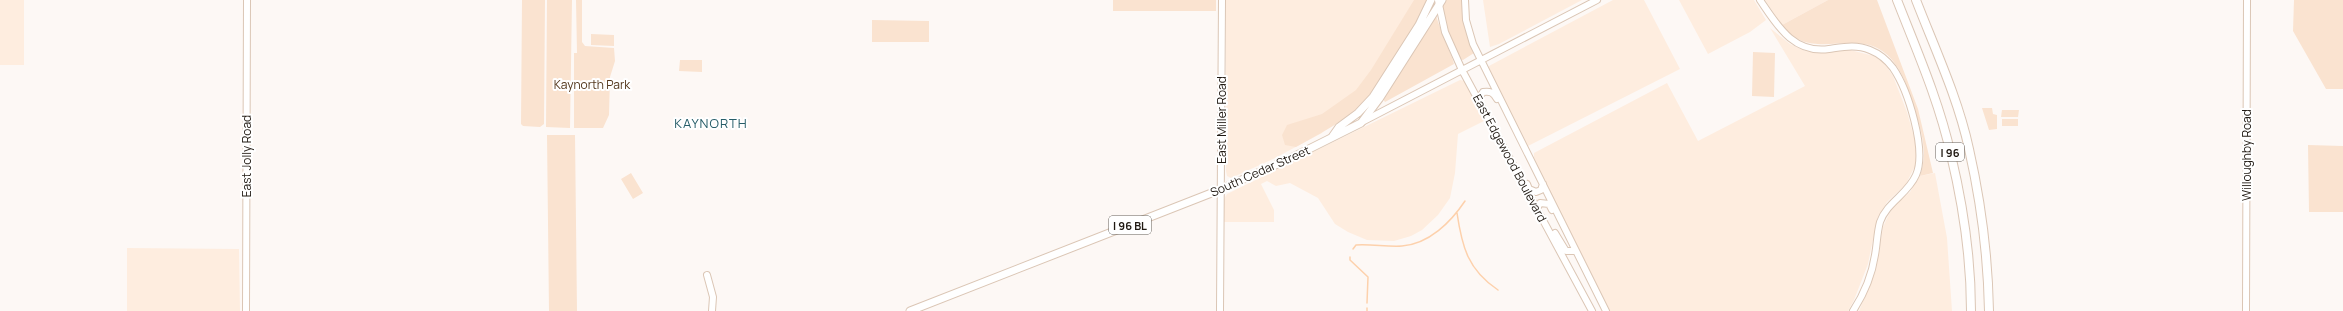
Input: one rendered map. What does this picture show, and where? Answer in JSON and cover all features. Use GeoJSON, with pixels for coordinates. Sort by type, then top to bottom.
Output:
{"type":"FeatureCollection","features":[{"type":"Feature","properties":{"kind":"highway","name":"I 96"},"geometry":{"type":"LineString","coordinates":[[1897,0],[1928,80],[1951,154],[1960,203],[1971,289],[1971,311]]}},
{"type":"Feature","properties":{"kind":"highway","name":"I 96"},"geometry":{"type":"LineString","coordinates":[[1916,0],[1950,88],[1969,148],[1988,274],[1989,311]]}},
{"type":"Feature","properties":{"kind":"main road","name":"I 96 BL"},"geometry":{"type":"LineString","coordinates":[[1330,139],[1339,127],[1358,113],[1373,97],[1419,25],[1431,0]]}},
{"type":"Feature","properties":{"kind":"main road","name":"I 96 BL"},"geometry":{"type":"LineString","coordinates":[[1361,123],[1379,99],[1439,2]]}},
{"type":"Feature","properties":{"kind":"main road","name":"South Cedar Street"},"geometry":{"type":"LineString","coordinates":[[910,311],[1220,190],[1361,123]]}},
{"type":"Feature","properties":{"kind":"street","name":"East Jolly Road"},"geometry":{"type":"LineString","coordinates":[[246,311],[247,0]]}},
{"type":"Feature","properties":{"kind":"street","name":"East Miller Road"},"geometry":{"type":"LineString","coordinates":[[1220,311],[1222,0]]}},
{"type":"Feature","properties":{"kind":"street","name":"East Edgewood Boulevard"},"geometry":{"type":"LineString","coordinates":[[1465,0],[1468,30],[1481,60],[1606,311]]}},
{"type":"Feature","properties":{"kind":"street","name":"South Cedar Street"},"geometry":{"type":"LineString","coordinates":[[1361,123],[1597,0]]}},
{"type":"Feature","properties":{"kind":"street"},"geometry":{"type":"LineString","coordinates":[[1760,0],[1781,31],[1797,44],[1818,49],[1858,46],[1882,56],[1897,75],[1917,132],[1921,154],[1918,171],[1909,187],[1890,205],[1882,217],[1870,276],[1853,311]]}},
{"type":"Feature","properties":{"kind":"street","name":"Willoughby Road"},"geometry":{"type":"LineString","coordinates":[[2246,311],[2247,0]]}},
{"type":"Feature","properties":{"kind":"street","name":"East Edgewood Boulevard"},"geometry":{"type":"LineString","coordinates":[[1439,2],[1445,32],[1462,70],[1592,311]]}},
{"type":"Feature","properties":{"kind":"street"},"geometry":{"type":"LineString","coordinates":[[1478,100],[1483,92],[1488,91],[1494,94],[1512,128],[1520,137]]}},
{"type":"Feature","properties":{"kind":"street"},"geometry":{"type":"LineString","coordinates":[[1501,144],[1509,152],[1530,189],[1539,192],[1543,184]]}},
{"type":"Feature","properties":{"kind":"street"},"geometry":{"type":"LineString","coordinates":[[1537,209],[1540,203],[1549,204],[1564,236],[1571,242]]}},
{"type":"Feature","properties":{"kind":"street"},"geometry":{"type":"LineString","coordinates":[[1543,220],[1550,226],[1566,251],[1575,251]]}},
{"type":"Feature","properties":{"kind":"street"},"geometry":{"type":"LineString","coordinates":[[707,275],[713,297],[712,311]]}},
{"type":"Feature","properties":{"kind":"shaded area"},"geometry":{"type":"Polygon","coordinates":[[[0,0],[24,0],[24,65],[0,65],[0,0]]]}},
{"type":"Feature","properties":{"kind":"shaded area"},"geometry":{"type":"Polygon","coordinates":[[[1226,0],[1428,0],[1424,9],[1322,133],[1273,159],[1231,178],[1227,176],[1226,171],[1226,0]]]}},
{"type":"Feature","properties":{"kind":"shaded area"},"geometry":{"type":"Polygon","coordinates":[[[1483,0],[1582,0],[1499,44],[1490,47],[1483,0]]]}},
{"type":"Feature","properties":{"kind":"shaded area"},"geometry":{"type":"Polygon","coordinates":[[[1613,0],[1644,0],[1680,69],[1528,146],[1489,70],[1489,66],[1613,0]]]}},
{"type":"Feature","properties":{"kind":"shaded area"},"geometry":{"type":"Polygon","coordinates":[[[1679,0],[1754,0],[1766,20],[1750,32],[1708,54],[1679,0]]]}},
{"type":"Feature","properties":{"kind":"shaded area"},"geometry":{"type":"Polygon","coordinates":[[[1765,0],[1828,0],[1782,25],[1765,0]]]}},
{"type":"Feature","properties":{"kind":"shaded area"},"geometry":{"type":"Polygon","coordinates":[[[1770,28],[1790,44],[1805,51],[1821,53],[1850,50],[1874,56],[1884,63],[1893,76],[1907,112],[1916,144],[1916,164],[1906,184],[1887,202],[1877,219],[1868,264],[1854,300],[1848,311],[1609,311],[1573,241],[1534,158],[1534,153],[1667,83],[1698,141],[1805,86],[1770,28]]]}},
{"type":"Feature","properties":{"kind":"shaded area"},"geometry":{"type":"Polygon","coordinates":[[[1460,80],[1465,81],[1486,120],[1458,134],[1455,173],[1450,198],[1438,215],[1422,230],[1411,236],[1394,241],[1367,240],[1348,232],[1335,224],[1318,198],[1290,183],[1276,186],[1267,181],[1261,184],[1274,210],[1274,222],[1224,222],[1224,199],[1227,194],[1460,80]]]}},
{"type":"Feature","properties":{"kind":"shaded area"},"geometry":{"type":"Polygon","coordinates":[[[1935,173],[1947,238],[1952,311],[1859,311],[1876,270],[1883,227],[1888,216],[1894,206],[1910,192],[1920,176],[1935,173]]]}},
{"type":"Feature","properties":{"kind":"shaded area"},"geometry":{"type":"Polygon","coordinates":[[[127,248],[239,249],[240,311],[127,311],[127,248]]]}},
{"type":"Feature","properties":{"kind":"green space"},"geometry":{"type":"Polygon","coordinates":[[[522,0],[545,0],[544,124],[540,127],[523,126],[521,124],[522,0]]]}},
{"type":"Feature","properties":{"kind":"green space"},"geometry":{"type":"Polygon","coordinates":[[[547,0],[572,0],[570,128],[546,127],[547,0]]]}},
{"type":"Feature","properties":{"kind":"green space","name":"Kaynorth Park"},"geometry":{"type":"Polygon","coordinates":[[[576,0],[582,0],[582,42],[585,46],[614,48],[615,61],[610,77],[609,115],[603,128],[574,128],[574,53],[577,53],[576,0]]]}},
{"type":"Feature","properties":{"kind":"green space"},"geometry":{"type":"Polygon","coordinates":[[[1113,0],[1216,0],[1216,11],[1113,11],[1113,0]]]}},
{"type":"Feature","properties":{"kind":"green space"},"geometry":{"type":"Polygon","coordinates":[[[1414,0],[1428,0],[1421,16],[1367,99],[1342,120],[1315,137],[1296,147],[1285,145],[1282,135],[1287,125],[1322,114],[1356,90],[1371,70],[1414,0]]]}},
{"type":"Feature","properties":{"kind":"green space"},"geometry":{"type":"Polygon","coordinates":[[[1445,0],[1463,0],[1464,24],[1474,53],[1463,60],[1460,59],[1447,30],[1442,5],[1445,0]]]}},
{"type":"Feature","properties":{"kind":"green space"},"geometry":{"type":"Polygon","coordinates":[[[1828,0],[1877,0],[1918,109],[1933,173],[1920,176],[1924,159],[1924,151],[1920,127],[1910,94],[1903,78],[1898,68],[1885,53],[1871,46],[1855,43],[1809,43],[1795,37],[1782,25],[1828,0]]]}},
{"type":"Feature","properties":{"kind":"green space"},"geometry":{"type":"Polygon","coordinates":[[[2294,0],[2343,0],[2343,89],[2326,89],[2293,31],[2294,0]]]}},
{"type":"Feature","properties":{"kind":"green space"},"geometry":{"type":"Polygon","coordinates":[[[1436,15],[1454,64],[1385,102],[1383,99],[1436,15]]]}},
{"type":"Feature","properties":{"kind":"green space"},"geometry":{"type":"Polygon","coordinates":[[[872,20],[929,21],[929,42],[872,42],[872,20]]]}},
{"type":"Feature","properties":{"kind":"green space"},"geometry":{"type":"Polygon","coordinates":[[[591,34],[614,35],[614,46],[591,45],[591,34]]]}},
{"type":"Feature","properties":{"kind":"green space"},"geometry":{"type":"Polygon","coordinates":[[[1753,52],[1775,53],[1774,97],[1752,96],[1753,52]]]}},
{"type":"Feature","properties":{"kind":"green space"},"geometry":{"type":"Polygon","coordinates":[[[680,60],[702,60],[702,72],[679,71],[680,60]]]}},
{"type":"Feature","properties":{"kind":"green space"},"geometry":{"type":"Polygon","coordinates":[[[1982,108],[1992,108],[1993,114],[1997,115],[1997,129],[1989,130],[1982,108]]]}},
{"type":"Feature","properties":{"kind":"green space"},"geometry":{"type":"Polygon","coordinates":[[[2002,110],[2019,110],[2018,117],[2001,117],[2002,110]]]}},
{"type":"Feature","properties":{"kind":"green space"},"geometry":{"type":"Polygon","coordinates":[[[2002,119],[2018,119],[2018,126],[2002,126],[2002,119]]]}},
{"type":"Feature","properties":{"kind":"green space"},"geometry":{"type":"Polygon","coordinates":[[[547,135],[575,135],[577,311],[549,311],[547,135]]]}},
{"type":"Feature","properties":{"kind":"green space"},"geometry":{"type":"Polygon","coordinates":[[[2308,145],[2343,146],[2343,212],[2309,212],[2308,145]]]}},
{"type":"Feature","properties":{"kind":"green space"},"geometry":{"type":"Polygon","coordinates":[[[631,173],[643,193],[633,199],[621,179],[631,173]]]}},
{"type":"Feature","properties":{"kind":"waterway"},"geometry":{"type":"LineString","coordinates":[[1353,249],[1356,245],[1402,246],[1421,241],[1438,231],[1446,224],[1465,201]]}},
{"type":"Feature","properties":{"kind":"waterway"},"geometry":{"type":"LineString","coordinates":[[1457,213],[1461,237],[1468,257],[1480,274],[1498,290]]}},
{"type":"Feature","properties":{"kind":"waterway"},"geometry":{"type":"LineString","coordinates":[[1350,257],[1350,260],[1368,277],[1367,303]]}},
{"type":"Feature","properties":{"kind":"district","name":"KAYNORTH"},"geometry":{"type":"Point","coordinates":[711,123]}}]}
